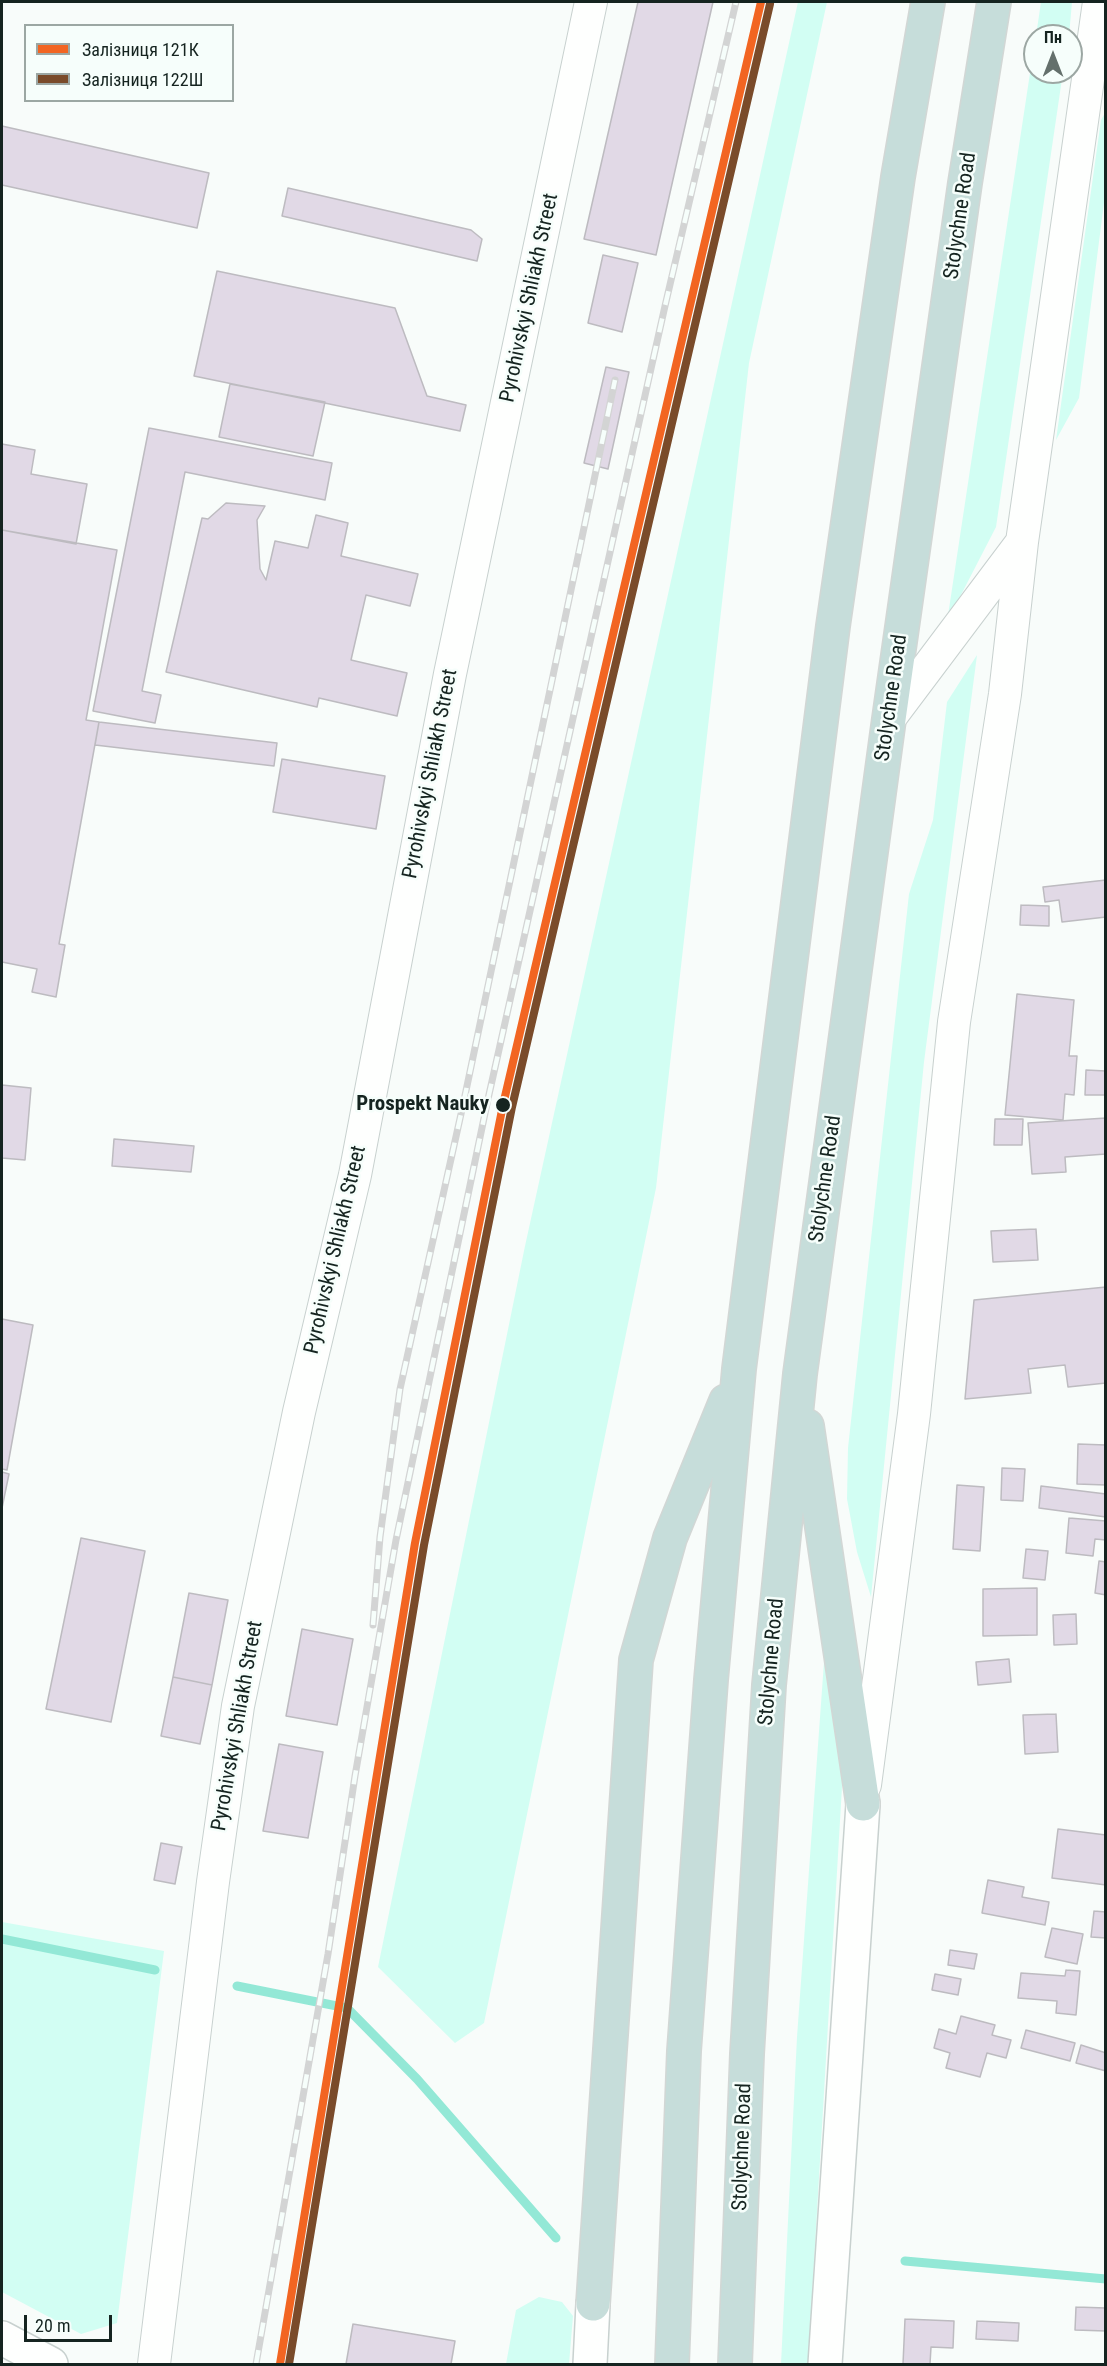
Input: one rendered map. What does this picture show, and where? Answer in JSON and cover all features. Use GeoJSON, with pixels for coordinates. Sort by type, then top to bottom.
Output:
{"type":"FeatureCollection","features":[{"type":"Feature","properties":{"kind":"highway"},"geometry":{"type":"LineString","coordinates":[[672,2364],[685,2039],[711,1680],[739,1369],[833,626],[898,177],[928,2]]}},
{"type":"Feature","properties":{"kind":"highway","name":"Stolychne Road"},"geometry":{"type":"LineString","coordinates":[[735,2364],[747,2054],[769,1685],[800,1374],[889,719],[965,183],[994,2]]}},
{"type":"Feature","properties":{"kind":"highway"},"geometry":{"type":"LineString","coordinates":[[593,2304],[636,1660],[670,1538],[739,1369]]}},
{"type":"Feature","properties":{"kind":"highway"},"geometry":{"type":"LineString","coordinates":[[800,1374],[863,1804]]}},
{"type":"Feature","properties":{"kind":"main road"},"geometry":{"type":"LineString","coordinates":[[825,2364],[863,1804]]}},
{"type":"Feature","properties":{"kind":"main road"},"geometry":{"type":"LineString","coordinates":[[590,2364],[593,2304]]}},
{"type":"Feature","properties":{"kind":"main road"},"geometry":{"type":"LineString","coordinates":[[2,2338],[51,2364]]}},
{"type":"Feature","properties":{"kind":"street","name":"Pyrohivskyi Shliakh Street"},"geometry":{"type":"LineString","coordinates":[[154,2364],[213,1881],[238,1706],[299,1412],[355,1175],[450,674],[591,2]]}},
{"type":"Feature","properties":{"kind":"street"},"geometry":{"type":"LineString","coordinates":[[863,1804],[914,1414],[954,1022],[1005,694],[1022,542],[1100,2]]}},
{"type":"Feature","properties":{"kind":"street"},"geometry":{"type":"LineString","coordinates":[[889,719],[1022,542]]}},
{"type":"Feature","properties":{"kind":"green space"},"geometry":{"type":"Polygon","coordinates":[[[798,2],[827,2],[749,363],[656,1188],[484,2023],[455,2043],[378,1967],[525,1246],[798,2]]]}},
{"type":"Feature","properties":{"kind":"green space"},"geometry":{"type":"Polygon","coordinates":[[[1041,2],[1072,2],[1070,24],[1038,24],[1041,2]]]}},
{"type":"Feature","properties":{"kind":"green space"},"geometry":{"type":"Polygon","coordinates":[[[1028,84],[1061,84],[996,527],[947,622],[1028,84]]]}},
{"type":"Feature","properties":{"kind":"green space"},"geometry":{"type":"Polygon","coordinates":[[[1105,113],[1105,195],[1079,398],[1056,440],[1101,120],[1105,113]]]}},
{"type":"Feature","properties":{"kind":"green space"},"geometry":{"type":"Polygon","coordinates":[[[977,655],[924,1062],[871,1597],[857,1552],[847,1499],[848,1448],[909,894],[933,820],[947,702],[977,655]]]}},
{"type":"Feature","properties":{"kind":"green space"},"geometry":{"type":"Polygon","coordinates":[[[825,1648],[843,1770],[808,2364],[781,2364],[797,2037],[825,1648]]]}},
{"type":"Feature","properties":{"kind":"green space"},"geometry":{"type":"Polygon","coordinates":[[[2,1922],[164,1951],[117,2323],[81,2334],[2,2292],[2,1922]]]}},
{"type":"Feature","properties":{"kind":"green space"},"geometry":{"type":"Polygon","coordinates":[[[539,2297],[562,2302],[573,2316],[569,2364],[506,2364],[516,2310],[539,2297]]]}},
{"type":"Feature","properties":{"kind":"building"},"geometry":{"type":"Polygon","coordinates":[[[638,2],[713,2],[656,255],[584,239],[638,2]]]}},
{"type":"Feature","properties":{"kind":"building"},"geometry":{"type":"Polygon","coordinates":[[[2,126],[209,173],[197,228],[2,185],[2,126]]]}},
{"type":"Feature","properties":{"kind":"building"},"geometry":{"type":"Polygon","coordinates":[[[288,188],[471,230],[482,239],[477,261],[282,216],[288,188]]]}},
{"type":"Feature","properties":{"kind":"building"},"geometry":{"type":"Polygon","coordinates":[[[603,255],[638,263],[622,332],[588,323],[603,255]]]}},
{"type":"Feature","properties":{"kind":"building"},"geometry":{"type":"Polygon","coordinates":[[[217,271],[395,308],[427,396],[466,405],[460,431],[194,376],[217,271]]]}},
{"type":"Feature","properties":{"kind":"building"},"geometry":{"type":"Polygon","coordinates":[[[606,367],[629,372],[608,469],[584,463],[606,367]]]}},
{"type":"Feature","properties":{"kind":"building"},"geometry":{"type":"Polygon","coordinates":[[[230,384],[325,402],[313,456],[219,437],[230,384]]]}},
{"type":"Feature","properties":{"kind":"building"},"geometry":{"type":"Polygon","coordinates":[[[149,428],[332,463],[325,500],[185,472],[142,691],[161,695],[155,723],[93,711],[149,428]]]}},
{"type":"Feature","properties":{"kind":"building"},"geometry":{"type":"Polygon","coordinates":[[[2,444],[35,450],[31,474],[87,484],[76,544],[2,530],[2,444]]]}},
{"type":"Feature","properties":{"kind":"building"},"geometry":{"type":"Polygon","coordinates":[[[226,503],[265,506],[257,520],[260,569],[266,580],[275,541],[308,548],[316,515],[348,523],[341,556],[418,574],[410,606],[366,595],[351,660],[407,673],[397,716],[319,698],[317,707],[166,672],[202,518],[208,519],[226,503]]]}},
{"type":"Feature","properties":{"kind":"building"},"geometry":{"type":"Polygon","coordinates":[[[2,530],[117,550],[86,720],[99,722],[59,944],[65,945],[56,997],[32,992],[37,969],[2,962],[2,530]]]}},
{"type":"Feature","properties":{"kind":"building"},"geometry":{"type":"Polygon","coordinates":[[[99,722],[277,743],[274,766],[95,745],[99,722]]]}},
{"type":"Feature","properties":{"kind":"building"},"geometry":{"type":"Polygon","coordinates":[[[282,759],[385,776],[376,829],[273,812],[282,759]]]}},
{"type":"Feature","properties":{"kind":"building"},"geometry":{"type":"Polygon","coordinates":[[[1106,880],[1106,917],[1062,922],[1059,900],[1045,902],[1043,887],[1106,880]]]}},
{"type":"Feature","properties":{"kind":"building"},"geometry":{"type":"Polygon","coordinates":[[[1021,905],[1049,906],[1049,926],[1020,925],[1021,905]]]}},
{"type":"Feature","properties":{"kind":"building"},"geometry":{"type":"Polygon","coordinates":[[[1017,994],[1074,1000],[1069,1056],[1077,1056],[1074,1095],[1065,1094],[1063,1120],[1005,1115],[1017,994]]]}},
{"type":"Feature","properties":{"kind":"building"},"geometry":{"type":"Polygon","coordinates":[[[1086,1070],[1106,1071],[1106,1095],[1085,1095],[1086,1070]]]}},
{"type":"Feature","properties":{"kind":"building"},"geometry":{"type":"Polygon","coordinates":[[[2,1085],[31,1088],[25,1160],[2,1158],[2,1085]]]}},
{"type":"Feature","properties":{"kind":"building"},"geometry":{"type":"Polygon","coordinates":[[[1106,1118],[1106,1154],[1065,1157],[1066,1172],[1032,1174],[1028,1123],[1106,1118]]]}},
{"type":"Feature","properties":{"kind":"building"},"geometry":{"type":"Polygon","coordinates":[[[995,1119],[1023,1119],[1022,1145],[994,1145],[995,1119]]]}},
{"type":"Feature","properties":{"kind":"building"},"geometry":{"type":"Polygon","coordinates":[[[114,1139],[194,1146],[191,1172],[112,1166],[114,1139]]]}},
{"type":"Feature","properties":{"kind":"building"},"geometry":{"type":"Polygon","coordinates":[[[1036,1229],[1038,1260],[993,1262],[991,1231],[1036,1229]]]}},
{"type":"Feature","properties":{"kind":"building"},"geometry":{"type":"Polygon","coordinates":[[[1106,1287],[1106,1383],[1068,1387],[1065,1365],[1028,1369],[1031,1393],[965,1399],[974,1300],[1106,1287]]]}},
{"type":"Feature","properties":{"kind":"building"},"geometry":{"type":"Polygon","coordinates":[[[2,1319],[33,1325],[7,1470],[2,1469],[2,1319]]]}},
{"type":"Feature","properties":{"kind":"building"},"geometry":{"type":"Polygon","coordinates":[[[1078,1444],[1106,1445],[1106,1485],[1077,1484],[1078,1444]]]}},
{"type":"Feature","properties":{"kind":"building"},"geometry":{"type":"Polygon","coordinates":[[[1002,1468],[1025,1469],[1023,1501],[1001,1500],[1002,1468]]]}},
{"type":"Feature","properties":{"kind":"building"},"geometry":{"type":"Polygon","coordinates":[[[2,1472],[9,1474],[2,1508],[2,1472]]]}},
{"type":"Feature","properties":{"kind":"building"},"geometry":{"type":"Polygon","coordinates":[[[957,1485],[984,1487],[980,1551],[953,1549],[957,1485]]]}},
{"type":"Feature","properties":{"kind":"building"},"geometry":{"type":"Polygon","coordinates":[[[1041,1486],[1106,1494],[1106,1517],[1039,1508],[1041,1486]]]}},
{"type":"Feature","properties":{"kind":"building"},"geometry":{"type":"Polygon","coordinates":[[[1069,1518],[1106,1521],[1106,1540],[1095,1539],[1093,1556],[1066,1553],[1069,1518]]]}},
{"type":"Feature","properties":{"kind":"building"},"geometry":{"type":"Polygon","coordinates":[[[81,1538],[145,1551],[111,1722],[46,1709],[81,1538]]]}},
{"type":"Feature","properties":{"kind":"building"},"geometry":{"type":"Polygon","coordinates":[[[1026,1549],[1048,1551],[1045,1580],[1023,1578],[1026,1549]]]}},
{"type":"Feature","properties":{"kind":"building"},"geometry":{"type":"Polygon","coordinates":[[[1099,1561],[1106,1562],[1106,1595],[1095,1593],[1099,1561]]]}},
{"type":"Feature","properties":{"kind":"building"},"geometry":{"type":"Polygon","coordinates":[[[1037,1588],[1037,1635],[983,1636],[983,1589],[1037,1588]]]}},
{"type":"Feature","properties":{"kind":"building"},"geometry":{"type":"Polygon","coordinates":[[[189,1593],[228,1600],[212,1685],[173,1677],[189,1593]]]}},
{"type":"Feature","properties":{"kind":"building"},"geometry":{"type":"Polygon","coordinates":[[[1076,1614],[1077,1644],[1054,1645],[1053,1615],[1076,1614]]]}},
{"type":"Feature","properties":{"kind":"building"},"geometry":{"type":"Polygon","coordinates":[[[302,1629],[353,1639],[337,1725],[286,1716],[302,1629]]]}},
{"type":"Feature","properties":{"kind":"building"},"geometry":{"type":"Polygon","coordinates":[[[1009,1659],[1011,1682],[978,1685],[976,1662],[1009,1659]]]}},
{"type":"Feature","properties":{"kind":"building"},"geometry":{"type":"Polygon","coordinates":[[[173,1677],[212,1685],[200,1744],[161,1736],[173,1677]]]}},
{"type":"Feature","properties":{"kind":"building"},"geometry":{"type":"Polygon","coordinates":[[[1056,1714],[1058,1752],[1025,1754],[1023,1715],[1056,1714]]]}},
{"type":"Feature","properties":{"kind":"building"},"geometry":{"type":"Polygon","coordinates":[[[279,1744],[323,1752],[308,1838],[263,1831],[279,1744]]]}},
{"type":"Feature","properties":{"kind":"building"},"geometry":{"type":"Polygon","coordinates":[[[1058,1829],[1106,1835],[1106,1885],[1052,1878],[1058,1829]]]}},
{"type":"Feature","properties":{"kind":"building"},"geometry":{"type":"Polygon","coordinates":[[[161,1843],[182,1847],[175,1884],[154,1880],[161,1843]]]}},
{"type":"Feature","properties":{"kind":"building"},"geometry":{"type":"Polygon","coordinates":[[[988,1880],[1024,1887],[1022,1897],[1049,1902],[1045,1925],[982,1913],[988,1880]]]}},
{"type":"Feature","properties":{"kind":"building"},"geometry":{"type":"Polygon","coordinates":[[[1094,1911],[1106,1912],[1106,1938],[1091,1937],[1094,1911]]]}},
{"type":"Feature","properties":{"kind":"building"},"geometry":{"type":"Polygon","coordinates":[[[1052,1928],[1083,1934],[1077,1964],[1045,1957],[1052,1928]]]}},
{"type":"Feature","properties":{"kind":"building"},"geometry":{"type":"Polygon","coordinates":[[[950,1950],[977,1954],[974,1969],[948,1965],[950,1950]]]}},
{"type":"Feature","properties":{"kind":"building"},"geometry":{"type":"Polygon","coordinates":[[[1066,1970],[1080,1971],[1076,2015],[1056,2013],[1057,2001],[1018,1998],[1021,1973],[1065,1976],[1066,1970]]]}},
{"type":"Feature","properties":{"kind":"building"},"geometry":{"type":"Polygon","coordinates":[[[935,1974],[961,1979],[958,1995],[932,1990],[935,1974]]]}},
{"type":"Feature","properties":{"kind":"building"},"geometry":{"type":"Polygon","coordinates":[[[961,2016],[995,2025],[992,2035],[1011,2040],[1006,2058],[987,2053],[980,2077],[946,2068],[950,2053],[934,2048],[939,2029],[956,2034],[961,2016]]]}},
{"type":"Feature","properties":{"kind":"building"},"geometry":{"type":"Polygon","coordinates":[[[1026,2030],[1075,2043],[1070,2061],[1021,2048],[1026,2030]]]}},
{"type":"Feature","properties":{"kind":"building"},"geometry":{"type":"Polygon","coordinates":[[[1081,2045],[1106,2053],[1106,2071],[1076,2063],[1081,2045]]]}},
{"type":"Feature","properties":{"kind":"building"},"geometry":{"type":"Polygon","coordinates":[[[1076,2307],[1106,2308],[1106,2331],[1075,2330],[1076,2307]]]}},
{"type":"Feature","properties":{"kind":"building"},"geometry":{"type":"Polygon","coordinates":[[[905,2319],[954,2321],[953,2348],[931,2347],[930,2364],[903,2364],[905,2319]]]}},
{"type":"Feature","properties":{"kind":"building"},"geometry":{"type":"Polygon","coordinates":[[[977,2321],[1019,2323],[1018,2341],[976,2339],[977,2321]]]}},
{"type":"Feature","properties":{"kind":"building"},"geometry":{"type":"Polygon","coordinates":[[[353,2324],[455,2341],[451,2364],[346,2364],[353,2324]]]}},
{"type":"Feature","properties":{"kind":"waterway"},"geometry":{"type":"LineString","coordinates":[[2,1939],[155,1970]]}},
{"type":"Feature","properties":{"kind":"waterway"},"geometry":{"type":"LineString","coordinates":[[237,1986],[347,2008],[417,2079],[556,2238]]}},
{"type":"Feature","properties":{"kind":"waterway"},"geometry":{"type":"LineString","coordinates":[[905,2261],[1106,2279]]}},
{"type":"Feature","properties":{"kind":"railway"},"geometry":{"type":"LineString","coordinates":[[256,2364],[328,1954],[355,1776],[396,1540],[488,1099],[665,306],[736,2]]}},
{"type":"Feature","properties":{"kind":"railway"},"geometry":{"type":"LineString","coordinates":[[373,1625],[380,1537],[400,1389],[463,1105],[615,380]]}},
{"type":"Feature","properties":{"kind":"rail line","name":"121К"},"geometry":{"type":"LineString","coordinates":[[280,2364],[415,1543],[503,1105],[761,2]]}},
{"type":"Feature","properties":{"kind":"rail line","name":"122Ш"},"geometry":{"type":"LineString","coordinates":[[289,2364],[424,1545],[512,1107],[770,4]]}},
{"type":"Feature","properties":{"kind":"place","name":"Prospekt Nauky"},"geometry":{"type":"Point","coordinates":[503,1105]}}]}
